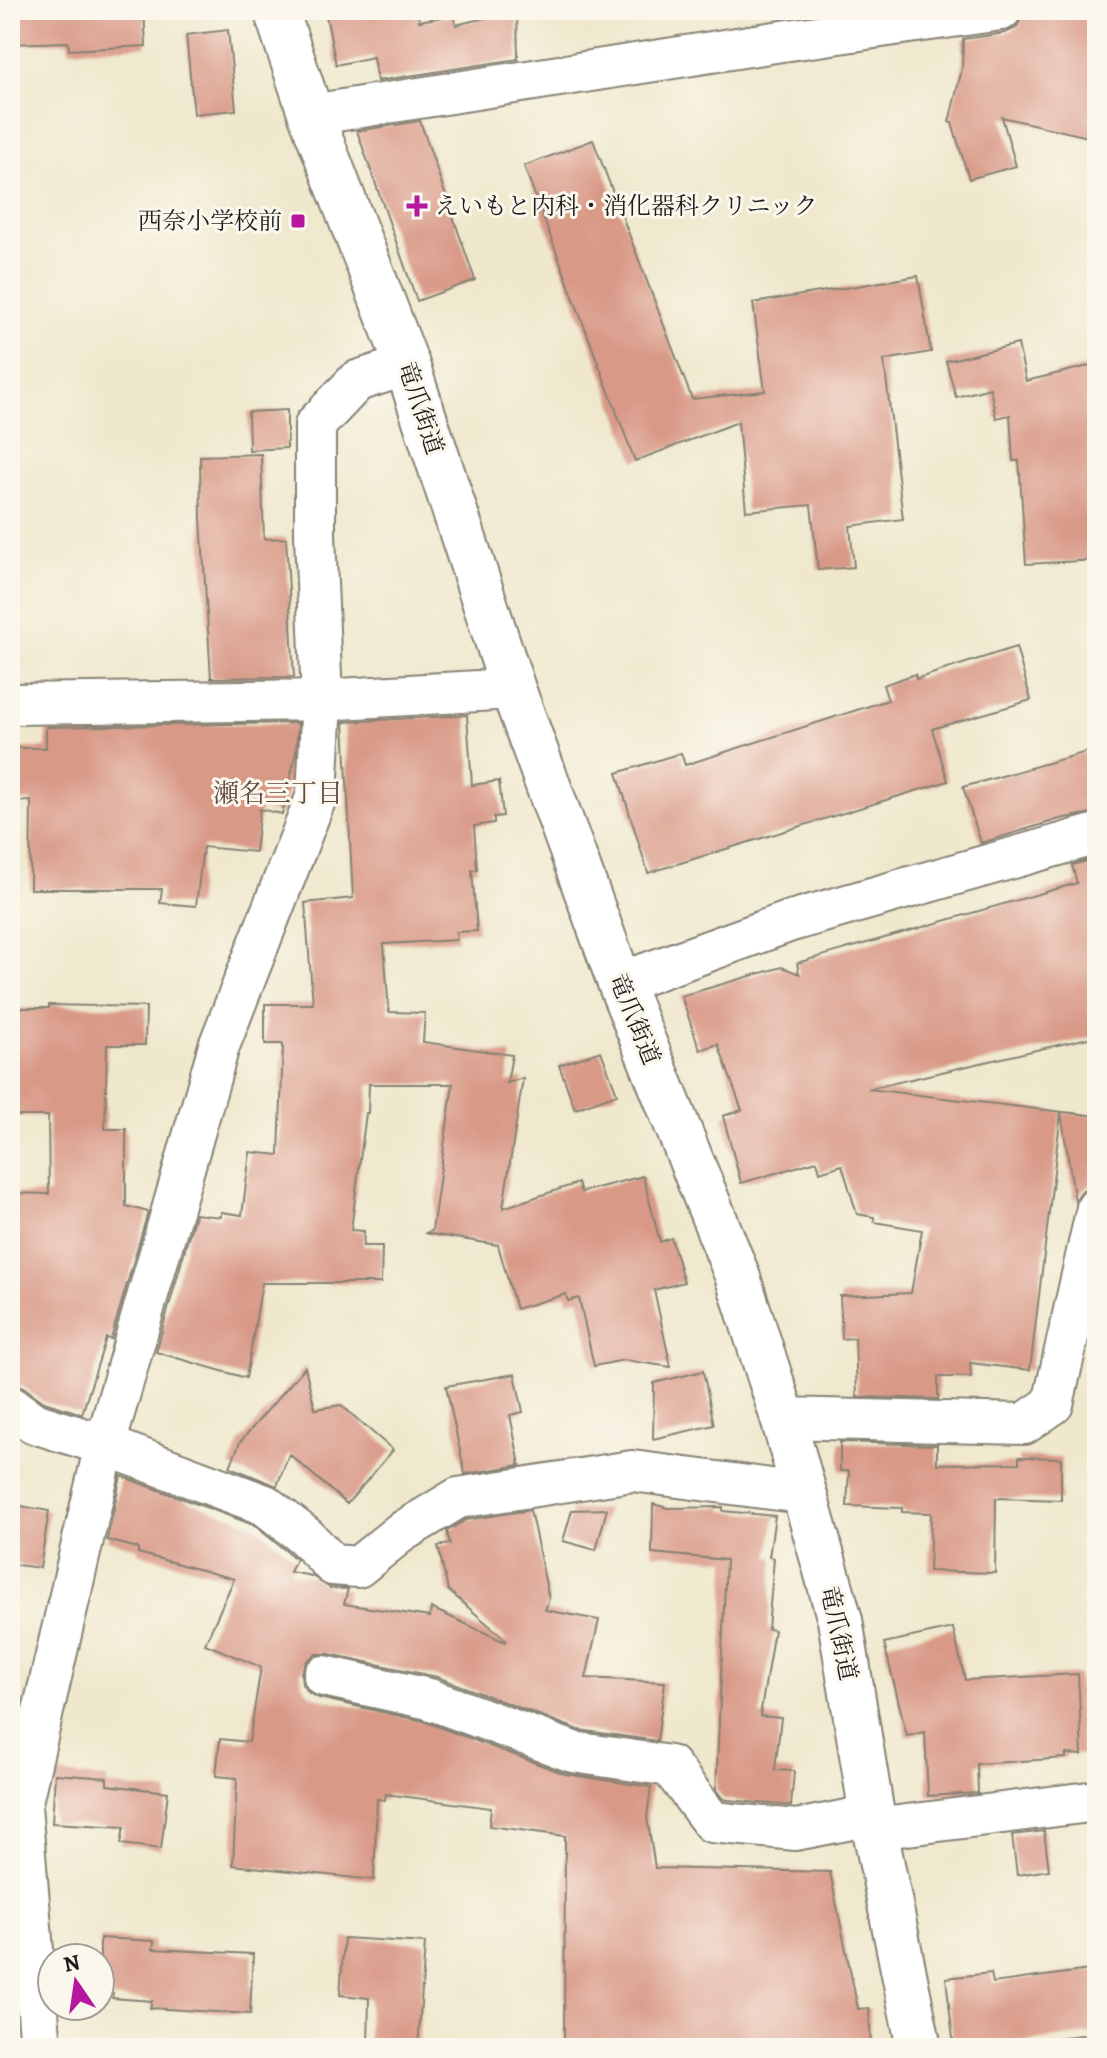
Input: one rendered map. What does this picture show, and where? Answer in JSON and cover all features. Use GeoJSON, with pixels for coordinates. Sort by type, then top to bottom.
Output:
{"type":"FeatureCollection","features":[{"type":"Feature","properties":{"kind":"main road","name":"竜爪街道"},"geometry":{"type":"LineString","coordinates":[[276,10],[311,115],[407,365],[513,689],[620,983],[737,1275],[783,1418],[840,1620],[873,1822],[919,2048]]}},
{"type":"Feature","properties":{"kind":"street"},"geometry":{"type":"LineString","coordinates":[[311,115],[1001,10]]}},
{"type":"Feature","properties":{"kind":"street"},"geometry":{"type":"LineString","coordinates":[[41,2048],[16,1806],[105,1445],[219,1046],[317,795],[322,700],[315,535],[315,425],[357,381],[407,365]]}},
{"type":"Feature","properties":{"kind":"street"},"geometry":{"type":"LineString","coordinates":[[10,704],[322,700],[513,689]]}},
{"type":"Feature","properties":{"kind":"street"},"geometry":{"type":"LineString","coordinates":[[620,983],[791,921],[1097,834]]}},
{"type":"Feature","properties":{"kind":"street"},"geometry":{"type":"LineString","coordinates":[[783,1418],[1024,1424],[1053,1404],[1097,1208]]}},
{"type":"Feature","properties":{"kind":"street"},"geometry":{"type":"LineString","coordinates":[[10,1406],[34,1423],[105,1445],[265,1505],[306,1537],[333,1565],[358,1567],[400,1533],[458,1498],[632,1471],[802,1493]]}},
{"type":"Feature","properties":{"kind":"street"},"geometry":{"type":"LineString","coordinates":[[324,1676],[429,1699],[573,1752],[670,1766],[712,1822],[796,1830],[1097,1801]]}},
{"type":"Feature","properties":{"kind":"building"},"geometry":{"type":"Polygon","coordinates":[[[10,10],[144,10],[146,46],[69,50],[68,42],[10,44],[10,10]]]}},
{"type":"Feature","properties":{"kind":"building"},"geometry":{"type":"Polygon","coordinates":[[[325,10],[418,10],[419,21],[454,15],[456,25],[517,10],[518,59],[377,81],[373,57],[336,65],[325,10]]]}},
{"type":"Feature","properties":{"kind":"building"},"geometry":{"type":"Polygon","coordinates":[[[1097,13],[1097,139],[1002,117],[1016,166],[969,179],[952,123],[949,122],[962,69],[963,39],[1005,33],[1016,28],[1023,15],[1097,13]]]}},
{"type":"Feature","properties":{"kind":"building"},"geometry":{"type":"Polygon","coordinates":[[[228,30],[236,110],[194,114],[186,35],[228,30]]]}},
{"type":"Feature","properties":{"kind":"building"},"geometry":{"type":"Polygon","coordinates":[[[420,121],[475,280],[417,301],[357,131],[420,121]]]}},
{"type":"Feature","properties":{"kind":"building"},"geometry":{"type":"Polygon","coordinates":[[[593,140],[692,399],[765,391],[753,303],[918,276],[931,352],[884,360],[903,519],[850,526],[854,567],[818,570],[811,505],[746,511],[738,422],[635,461],[524,166],[593,140]]]}},
{"type":"Feature","properties":{"kind":"building"},"geometry":{"type":"Polygon","coordinates":[[[1018,344],[1026,381],[1097,364],[1097,560],[1026,564],[1019,461],[1013,461],[1010,415],[996,418],[990,388],[956,397],[946,361],[1018,344]]]}},
{"type":"Feature","properties":{"kind":"building"},"geometry":{"type":"Polygon","coordinates":[[[287,410],[287,448],[249,450],[248,412],[287,410]]]}},
{"type":"Feature","properties":{"kind":"building"},"geometry":{"type":"Polygon","coordinates":[[[261,454],[264,539],[286,538],[294,677],[211,678],[200,456],[261,454]]]}},
{"type":"Feature","properties":{"kind":"building"},"geometry":{"type":"Polygon","coordinates":[[[1016,647],[1031,700],[932,729],[948,781],[648,873],[617,773],[681,753],[685,765],[888,700],[883,685],[915,674],[916,679],[1016,647]]]}},
{"type":"Feature","properties":{"kind":"building"},"geometry":{"type":"Polygon","coordinates":[[[467,715],[472,785],[499,781],[503,816],[494,817],[494,823],[474,826],[477,870],[472,870],[477,931],[456,932],[457,940],[384,944],[389,1012],[425,1013],[423,1042],[512,1055],[507,1083],[523,1078],[503,1208],[578,1183],[581,1192],[643,1176],[660,1242],[671,1238],[684,1282],[654,1290],[671,1367],[624,1360],[594,1366],[579,1298],[568,1301],[566,1294],[516,1309],[498,1245],[425,1233],[432,1231],[453,1084],[369,1084],[368,1113],[351,1230],[364,1231],[363,1246],[382,1246],[381,1283],[262,1283],[246,1378],[156,1352],[195,1214],[221,1217],[221,1212],[242,1215],[250,1152],[279,1155],[283,1044],[265,1044],[265,1004],[313,1004],[305,903],[353,898],[344,722],[467,715]]]}},
{"type":"Feature","properties":{"kind":"building"},"geometry":{"type":"Polygon","coordinates":[[[298,723],[296,753],[282,814],[260,809],[255,852],[203,847],[196,906],[160,903],[162,889],[30,889],[31,801],[10,802],[10,748],[46,748],[46,727],[298,723]]]}},
{"type":"Feature","properties":{"kind":"building"},"geometry":{"type":"Polygon","coordinates":[[[1097,749],[1097,812],[1060,819],[981,843],[963,787],[1097,749]]]}},
{"type":"Feature","properties":{"kind":"building"},"geometry":{"type":"Polygon","coordinates":[[[1097,858],[1097,1036],[868,1089],[1097,1116],[1097,1186],[1089,1186],[1075,1201],[1061,1113],[1030,1370],[970,1363],[971,1377],[938,1377],[938,1399],[857,1397],[855,1338],[842,1339],[840,1296],[911,1293],[922,1230],[874,1222],[874,1217],[857,1214],[842,1165],[820,1172],[817,1161],[741,1183],[723,1116],[742,1110],[718,1044],[700,1050],[681,996],[782,967],[799,974],[797,963],[1077,883],[1072,865],[1097,858]]]}},
{"type":"Feature","properties":{"kind":"building"},"geometry":{"type":"Polygon","coordinates":[[[49,1005],[146,1007],[145,1045],[107,1045],[105,1129],[126,1129],[126,1206],[148,1212],[111,1339],[106,1338],[82,1414],[44,1402],[23,1387],[10,1383],[10,1193],[49,1194],[48,1116],[10,1116],[10,1008],[49,1008],[49,1005]]]}},
{"type":"Feature","properties":{"kind":"building"},"geometry":{"type":"Polygon","coordinates":[[[601,1051],[617,1094],[575,1109],[559,1065],[601,1051]]]}},
{"type":"Feature","properties":{"kind":"building"},"geometry":{"type":"Polygon","coordinates":[[[305,1367],[315,1409],[341,1405],[393,1450],[347,1504],[289,1454],[277,1486],[230,1467],[240,1442],[305,1367]]]}},
{"type":"Feature","properties":{"kind":"building"},"geometry":{"type":"Polygon","coordinates":[[[703,1371],[714,1425],[653,1439],[654,1383],[703,1371]]]}},
{"type":"Feature","properties":{"kind":"building"},"geometry":{"type":"Polygon","coordinates":[[[515,1374],[523,1412],[510,1415],[520,1465],[465,1474],[446,1386],[515,1374]]]}},
{"type":"Feature","properties":{"kind":"building"},"geometry":{"type":"Polygon","coordinates":[[[840,1442],[937,1445],[937,1464],[1019,1463],[1019,1457],[1061,1458],[1061,1500],[996,1498],[995,1573],[929,1571],[931,1513],[902,1512],[902,1508],[847,1506],[849,1471],[840,1471],[840,1442]]]}},
{"type":"Feature","properties":{"kind":"building"},"geometry":{"type":"Polygon","coordinates":[[[121,1476],[254,1525],[296,1559],[290,1572],[312,1576],[330,1588],[348,1589],[344,1604],[430,1617],[431,1608],[505,1642],[448,1590],[438,1546],[450,1544],[447,1531],[466,1520],[530,1510],[549,1599],[545,1610],[599,1620],[586,1678],[665,1682],[657,1741],[579,1730],[437,1677],[329,1654],[316,1654],[307,1661],[301,1672],[302,1684],[309,1693],[319,1698],[423,1721],[565,1774],[651,1787],[647,1817],[655,1868],[830,1872],[858,2009],[869,2008],[871,2048],[564,2048],[565,1836],[489,1826],[491,1808],[386,1794],[385,1800],[377,1799],[374,1880],[233,1865],[237,1778],[216,1776],[220,1739],[249,1742],[261,1667],[205,1644],[234,1579],[138,1553],[138,1548],[107,1540],[121,1476]]]}},
{"type":"Feature","properties":{"kind":"building"},"geometry":{"type":"Polygon","coordinates":[[[10,1504],[49,1511],[40,1568],[10,1564],[10,1504]]]}},
{"type":"Feature","properties":{"kind":"building"},"geometry":{"type":"Polygon","coordinates":[[[653,1504],[668,1508],[723,1507],[723,1511],[775,1516],[769,1557],[774,1558],[768,1629],[774,1630],[760,1716],[781,1718],[775,1770],[794,1771],[791,1806],[723,1799],[716,1790],[726,1560],[652,1553],[653,1504]]]}},
{"type":"Feature","properties":{"kind":"building"},"geometry":{"type":"Polygon","coordinates":[[[607,1509],[596,1550],[563,1541],[572,1510],[607,1509]]]}},
{"type":"Feature","properties":{"kind":"building"},"geometry":{"type":"Polygon","coordinates":[[[953,1628],[965,1680],[1078,1674],[1082,1755],[977,1764],[978,1793],[928,1796],[925,1732],[907,1736],[884,1643],[953,1628]]]}},
{"type":"Feature","properties":{"kind":"building"},"geometry":{"type":"Polygon","coordinates":[[[55,1774],[107,1778],[107,1785],[168,1792],[161,1849],[121,1844],[124,1827],[52,1823],[55,1774]]]}},
{"type":"Feature","properties":{"kind":"building"},"geometry":{"type":"Polygon","coordinates":[[[1044,1831],[1049,1870],[1017,1875],[1012,1835],[1044,1831]]]}},
{"type":"Feature","properties":{"kind":"building"},"geometry":{"type":"Polygon","coordinates":[[[100,1938],[154,1941],[153,1949],[253,1954],[250,2014],[150,2008],[152,2001],[116,1998],[116,1942],[100,1942],[100,1938]]]}},
{"type":"Feature","properties":{"kind":"building"},"geometry":{"type":"Polygon","coordinates":[[[344,1938],[425,1943],[418,2048],[368,2048],[369,1998],[340,1995],[344,1938]]]}},
{"type":"Feature","properties":{"kind":"building"},"geometry":{"type":"Polygon","coordinates":[[[1097,1969],[1097,2033],[954,2048],[946,1978],[991,1973],[993,1983],[1097,1969]]]}},
{"type":"Feature","properties":{"kind":"place","name":"えいもと内科・消化器科クリニック"},"geometry":{"type":"Point","coordinates":[417,206]}},
{"type":"Feature","properties":{"kind":"place","name":"西奈小学校前"},"geometry":{"type":"Point","coordinates":[298,221]}},
{"type":"Feature","properties":{"kind":"district","name":"瀬名三丁目"},"geometry":{"type":"Point","coordinates":[278,793]}}]}
